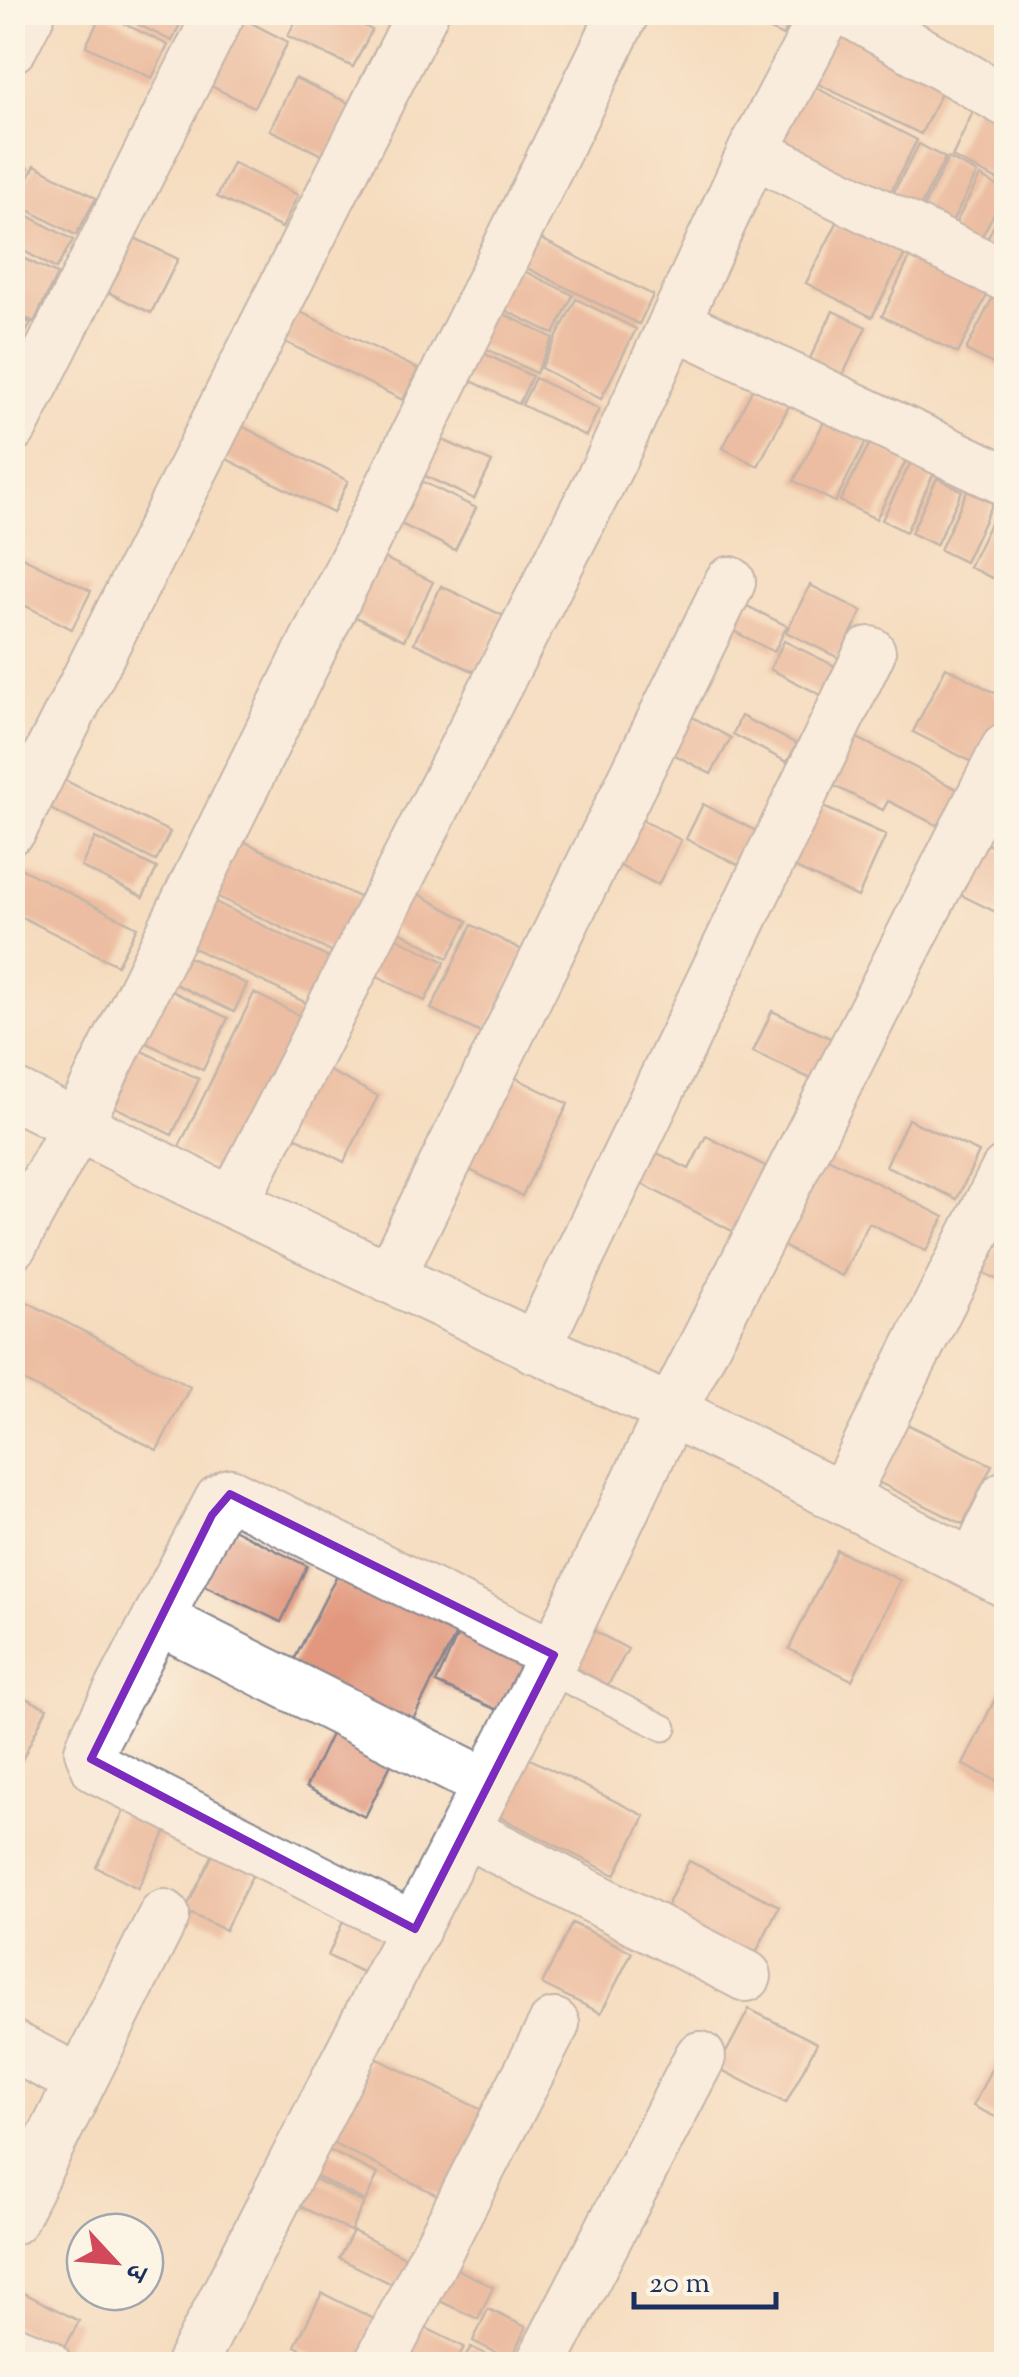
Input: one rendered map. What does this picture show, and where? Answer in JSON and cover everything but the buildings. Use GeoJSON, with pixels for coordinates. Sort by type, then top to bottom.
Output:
{"type":"FeatureCollection","features":[{"type":"Feature","properties":{"kind":"street"},"geometry":{"type":"LineString","coordinates":[[12,47],[30,12]]}},
{"type":"Feature","properties":{"kind":"street"},"geometry":{"type":"LineString","coordinates":[[12,427],[220,12]]}},
{"type":"Feature","properties":{"kind":"street"},"geometry":{"type":"LineString","coordinates":[[12,828],[424,12]]}},
{"type":"Feature","properties":{"kind":"street"},"geometry":{"type":"LineString","coordinates":[[12,1244],[77,1125],[624,12]]}},
{"type":"Feature","properties":{"kind":"street"},"geometry":{"type":"LineString","coordinates":[[233,1204],[676,324],[753,152],[827,12]]}},
{"type":"Feature","properties":{"kind":"street"},"geometry":{"type":"LineString","coordinates":[[850,12],[1006,101]]}},
{"type":"Feature","properties":{"kind":"street"},"geometry":{"type":"LineString","coordinates":[[753,152],[1006,276]]}},
{"type":"Feature","properties":{"kind":"street"},"geometry":{"type":"LineString","coordinates":[[676,324],[1006,480]]}},
{"type":"Feature","properties":{"kind":"street"},"geometry":{"type":"LineString","coordinates":[[390,1278],[730,582]]}},
{"type":"Feature","properties":{"kind":"street"},"geometry":{"type":"LineString","coordinates":[[535,1348],[870,652]]}},
{"type":"Feature","properties":{"kind":"street"},"geometry":{"type":"LineString","coordinates":[[191,2364],[550,1662],[671,1411],[1006,749]]}},
{"type":"Feature","properties":{"kind":"street"},"geometry":{"type":"LineString","coordinates":[[12,1093],[233,1204],[671,1411],[990,1574],[1006,1496]]}},
{"type":"Feature","properties":{"kind":"street"},"geometry":{"type":"LineString","coordinates":[[842,1498],[1006,1171]]}},
{"type":"Feature","properties":{"kind":"street"},"geometry":{"type":"LineString","coordinates":[[415,1929],[96,1768],[90,1752],[96,1738],[220,1500],[230,1494],[550,1662]]}},
{"type":"Feature","properties":{"kind":"street"},"geometry":{"type":"LineString","coordinates":[[158,1619],[487,1784]]}},
{"type":"Feature","properties":{"kind":"street"},"geometry":{"type":"LineString","coordinates":[[464,1831],[746,1976]]}},
{"type":"Feature","properties":{"kind":"street"},"geometry":{"type":"LineString","coordinates":[[12,2219],[164,1915]]}},
{"type":"Feature","properties":{"kind":"street"},"geometry":{"type":"LineString","coordinates":[[380,2364],[554,2024]]}},
{"type":"Feature","properties":{"kind":"street"},"geometry":{"type":"LineString","coordinates":[[12,2046],[81,2081]]}},
{"type":"Feature","properties":{"kind":"street"},"geometry":{"type":"LineString","coordinates":[[542,2364],[700,2056]]}},
{"type":"Feature","properties":{"kind":"lane"},"geometry":{"type":"LineString","coordinates":[[550,1662],[664,1728]]}},
{"type":"Feature","properties":{"kind":"highlighted area"},"geometry":{"type":"Polygon","coordinates":[[[230,1494],[554,1655],[415,1929],[91,1759],[212,1515],[230,1494]]]}}]}
